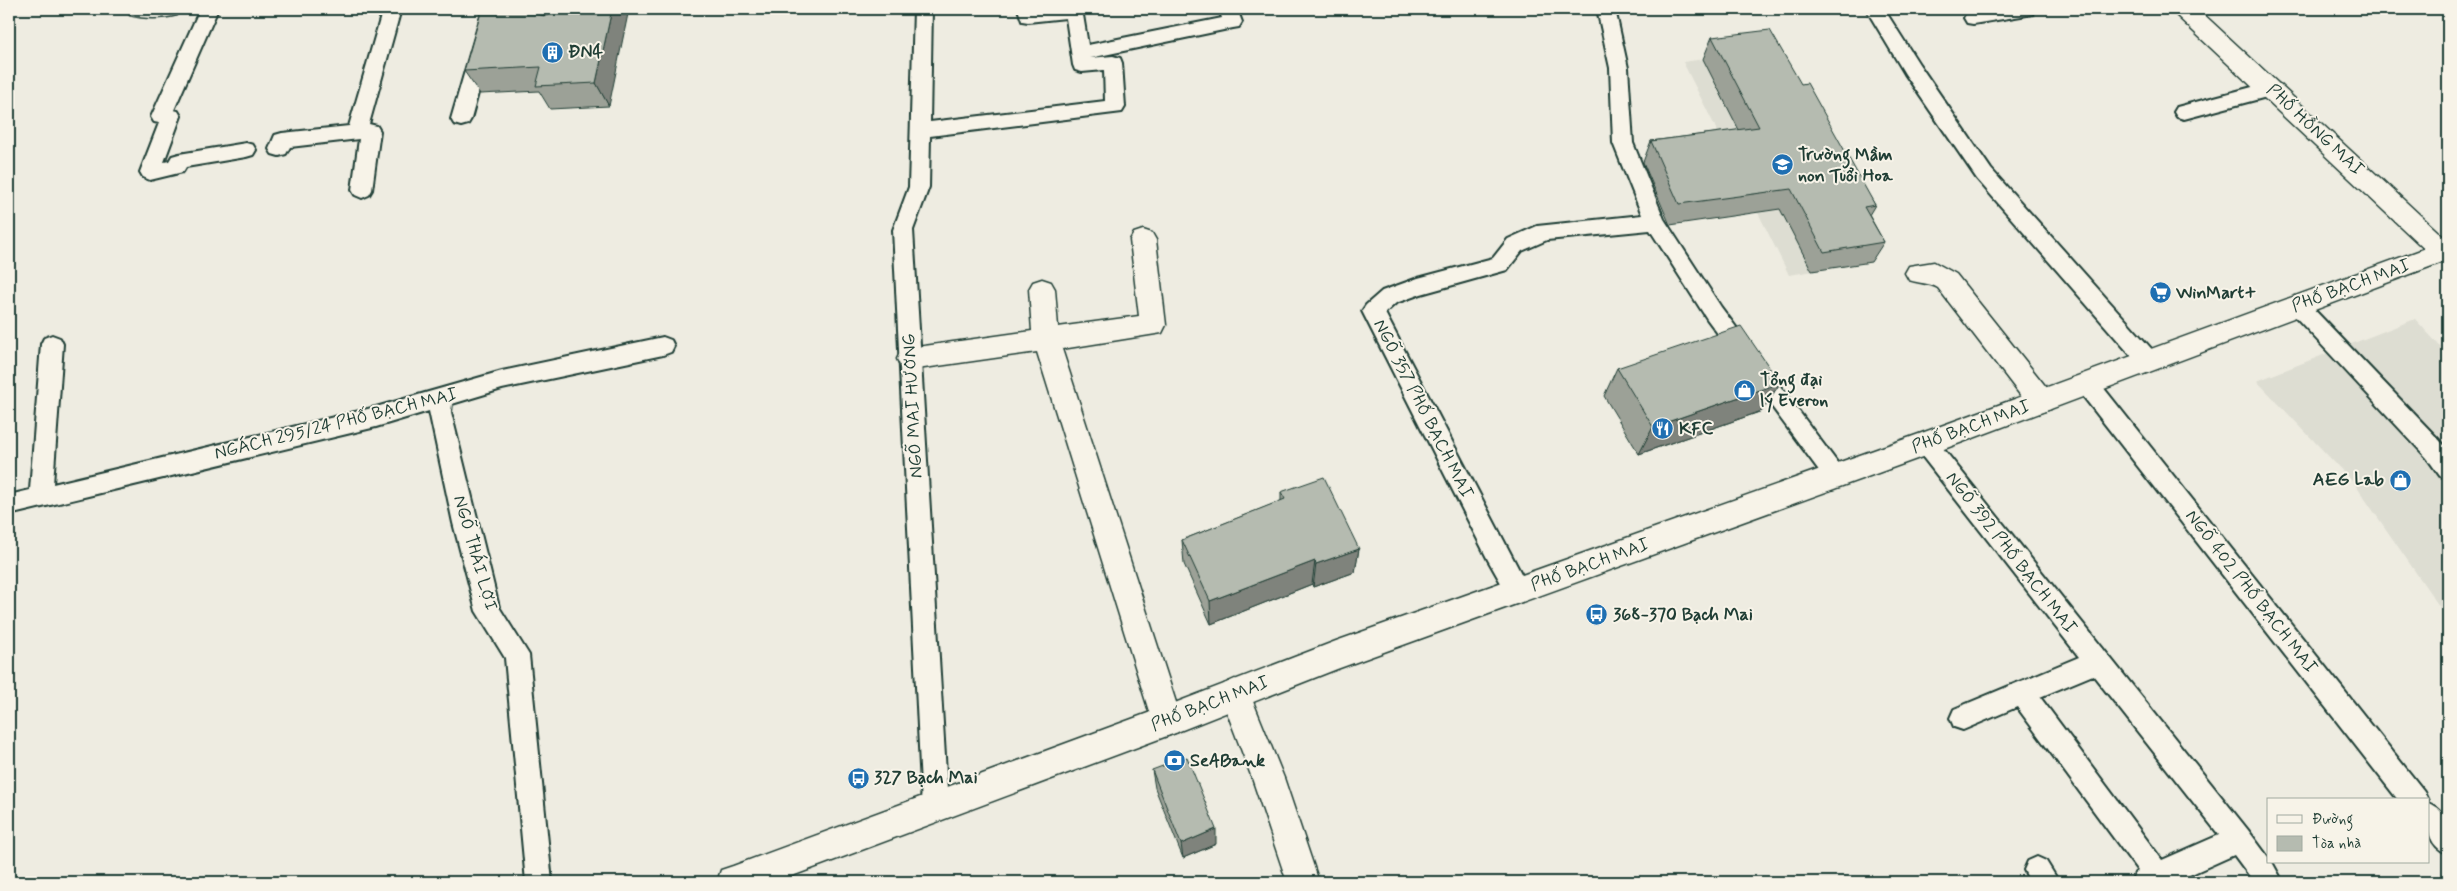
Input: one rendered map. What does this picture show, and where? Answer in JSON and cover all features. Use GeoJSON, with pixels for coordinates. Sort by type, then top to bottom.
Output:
{"type":"FeatureCollection","features":[{"type":"Feature","properties":{"kind":"main road"},"geometry":{"type":"LineString","coordinates":[[138,9],[169,9]]}},
{"type":"Feature","properties":{"kind":"main road","name":"PHỐ HỒNG MAI"},"geometry":{"type":"LineString","coordinates":[[2184,9],[2446,251]]}},
{"type":"Feature","properties":{"kind":"main road"},"geometry":{"type":"LineString","coordinates":[[910,359],[1153,324],[1143,240]]}},
{"type":"Feature","properties":{"kind":"main road","name":"PHỐ BẠCH MAI"},"geometry":{"type":"LineString","coordinates":[[733,882],[1167,721],[1336,655],[1926,444],[2446,251]]}},
{"type":"Feature","properties":{"kind":"main road"},"geometry":{"type":"LineString","coordinates":[[1918,273],[1934,272],[1947,281],[2041,402]]}},
{"type":"Feature","properties":{"kind":"main road"},"geometry":{"type":"LineString","coordinates":[[1042,289],[1046,340],[1167,721]]}},
{"type":"Feature","properties":{"kind":"main road"},"geometry":{"type":"LineString","coordinates":[[1235,694],[1268,778],[1303,882]]}},
{"type":"Feature","properties":{"kind":"lane"},"geometry":{"type":"LineString","coordinates":[[209,9],[162,117],[171,116],[150,172],[176,167],[179,161],[246,150]]}},
{"type":"Feature","properties":{"kind":"lane"},"geometry":{"type":"LineString","coordinates":[[357,132],[392,9]]}},
{"type":"Feature","properties":{"kind":"lane"},"geometry":{"type":"LineString","coordinates":[[461,119],[492,9]]}},
{"type":"Feature","properties":{"kind":"lane","name":"NGÕ MAI HƯƠNG"},"geometry":{"type":"LineString","coordinates":[[923,9],[920,187],[903,230],[935,806]]}},
{"type":"Feature","properties":{"kind":"lane"},"geometry":{"type":"LineString","coordinates":[[920,130],[1115,107],[1113,62],[1082,65],[1074,11],[1028,16],[1027,9]]}},
{"type":"Feature","properties":{"kind":"lane"},"geometry":{"type":"LineString","coordinates":[[1080,53],[1233,22],[1228,9]]}},
{"type":"Feature","properties":{"kind":"lane"},"geometry":{"type":"LineString","coordinates":[[1606,9],[1618,68],[1623,143],[1655,222],[1714,312],[1837,476]]}},
{"type":"Feature","properties":{"kind":"lane"},"geometry":{"type":"LineString","coordinates":[[1875,9],[1912,69],[1984,174],[2149,360]]}},
{"type":"Feature","properties":{"kind":"lane"},"geometry":{"type":"LineString","coordinates":[[1973,18],[2027,9]]}},
{"type":"Feature","properties":{"kind":"lane"},"geometry":{"type":"LineString","coordinates":[[2184,112],[2271,89]]}},
{"type":"Feature","properties":{"kind":"lane"},"geometry":{"type":"LineString","coordinates":[[279,150],[282,140],[370,131],[362,190]]}},
{"type":"Feature","properties":{"kind":"lane","name":"NGÕ 357 PHỐ BẠCH MAI"},"geometry":{"type":"LineString","coordinates":[[1518,590],[1496,552],[1373,311],[1389,297],[1418,286],[1500,264],[1514,245],[1544,232],[1655,222]]}},
{"type":"Feature","properties":{"kind":"lane"},"geometry":{"type":"LineString","coordinates":[[2298,306],[2435,451],[2448,469]]}},
{"type":"Feature","properties":{"kind":"lane"},"geometry":{"type":"LineString","coordinates":[[41,497],[52,344]]}},
{"type":"Feature","properties":{"kind":"lane","name":"NGÁCH 295/24 PHỐ BẠCH MAI"},"geometry":{"type":"LineString","coordinates":[[9,505],[376,417],[502,380],[663,346]]}},
{"type":"Feature","properties":{"kind":"lane","name":"NGÕ 402 PHỐ BẠCH MAI"},"geometry":{"type":"LineString","coordinates":[[2087,384],[2413,798]]}},
{"type":"Feature","properties":{"kind":"lane","name":"NGÕ THÁI LỢI"},"geometry":{"type":"LineString","coordinates":[[441,398],[440,412],[458,495],[488,611],[517,655],[539,882]]}},
{"type":"Feature","properties":{"kind":"lane","name":"NGÕ 392 PHỐ BẠCH MAI"},"geometry":{"type":"LineString","coordinates":[[1926,444],[2239,839],[2270,882]]}},
{"type":"Feature","properties":{"kind":"lane"},"geometry":{"type":"LineString","coordinates":[[1963,718],[2097,661]]}},
{"type":"Feature","properties":{"kind":"lane"},"geometry":{"type":"LineString","coordinates":[[2022,693],[2150,879],[2239,839]]}},
{"type":"Feature","properties":{"kind":"lane"},"geometry":{"type":"LineString","coordinates":[[2430,819],[2448,842]]}},
{"type":"Feature","properties":{"kind":"shaded area","name":"Trường Mầm non Tuổi Hoa"},"geometry":{"type":"Polygon","coordinates":[[[1761,51],[1871,262],[1789,275],[1683,62],[1761,51]]]}},
{"type":"Feature","properties":{"kind":"shaded area"},"geometry":{"type":"Polygon","coordinates":[[[2415,319],[2448,355],[2448,619],[2354,483],[2257,381],[2415,319]]]}},
{"type":"Feature","properties":{"kind":"building","name":"ĐN4"},"geometry":{"type":"Polygon","coordinates":[[[482,9],[534,9],[537,14],[545,16],[554,13],[555,9],[612,9],[596,83],[536,86],[541,67],[464,71],[482,9]]]}},
{"type":"Feature","properties":{"kind":"building"},"geometry":{"type":"Polygon","coordinates":[[[1770,30],[1801,84],[1807,83],[1875,205],[1864,207],[1884,242],[1824,252],[1791,189],[1679,204],[1651,141],[1759,127],[1712,37],[1770,30]]]}},
{"type":"Feature","properties":{"kind":"building"},"geometry":{"type":"Polygon","coordinates":[[[1741,326],[1780,383],[1653,427],[1617,368],[1741,326]]]}},
{"type":"Feature","properties":{"kind":"building"},"geometry":{"type":"Polygon","coordinates":[[[1324,477],[1359,549],[1316,564],[1315,561],[1210,601],[1182,540],[1285,499],[1281,492],[1324,477]]]}},
{"type":"Feature","properties":{"kind":"building"},"geometry":{"type":"Polygon","coordinates":[[[1187,757],[1216,829],[1181,844],[1152,770],[1187,757]]]}},
{"type":"Feature","properties":{"kind":"place","name":"ĐN4"},"geometry":{"type":"Point","coordinates":[552,52]}},
{"type":"Feature","properties":{"kind":"place","name":"Trường Mầm non Tuổi Hoa"},"geometry":{"type":"Point","coordinates":[1782,165]}},
{"type":"Feature","properties":{"kind":"place","name":"WinMart+"},"geometry":{"type":"Point","coordinates":[2160,293]}},
{"type":"Feature","properties":{"kind":"place","name":"Tổng đại lý Everon"},"geometry":{"type":"Point","coordinates":[1744,390]}},
{"type":"Feature","properties":{"kind":"place","name":"KFC"},"geometry":{"type":"Point","coordinates":[1663,429]}},
{"type":"Feature","properties":{"kind":"place","name":"AEG Lab"},"geometry":{"type":"Point","coordinates":[2400,480]}},
{"type":"Feature","properties":{"kind":"place","name":"368-370 Bạch Mai"},"geometry":{"type":"Point","coordinates":[1597,615]}},
{"type":"Feature","properties":{"kind":"place","name":"SeABank"},"geometry":{"type":"Point","coordinates":[1174,761]}},
{"type":"Feature","properties":{"kind":"place","name":"327 Bạch Mai"},"geometry":{"type":"Point","coordinates":[858,778]}}]}
